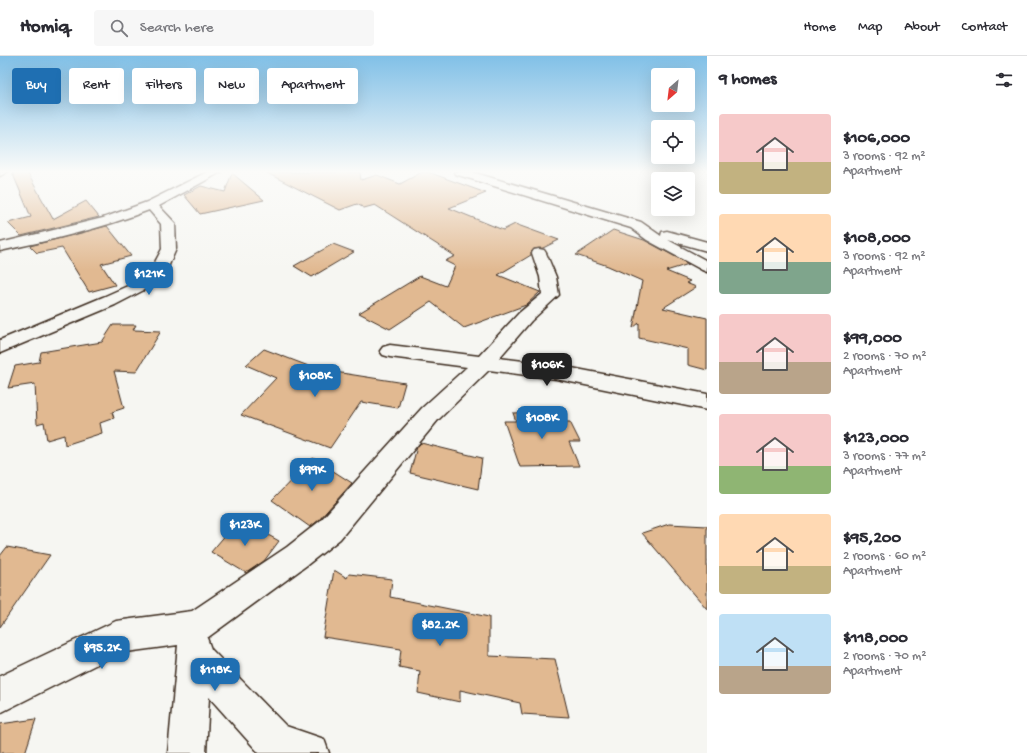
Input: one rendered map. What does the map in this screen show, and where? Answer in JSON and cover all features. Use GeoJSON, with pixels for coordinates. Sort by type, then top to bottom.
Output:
{"type":"FeatureCollection","features":[{"type":"Feature","properties":{"kind":"street"},"geometry":{"type":"LineString","coordinates":[[0,247],[51,236],[108,221],[151,205],[168,223],[169,249],[161,265],[152,277],[138,287],[109,302],[22,336],[0,347]]}},
{"type":"Feature","properties":{"kind":"street"},"geometry":{"type":"LineString","coordinates":[[568,205],[707,247]]}},
{"type":"Feature","properties":{"kind":"street"},"geometry":{"type":"LineString","coordinates":[[636,225],[652,236],[707,267]]}},
{"type":"Feature","properties":{"kind":"street"},"geometry":{"type":"LineString","coordinates":[[0,695],[116,637],[195,640],[330,530],[430,414],[485,362],[525,317],[551,295],[548,277],[539,254]]}},
{"type":"Feature","properties":{"kind":"street"},"geometry":{"type":"LineString","coordinates":[[390,351],[556,372],[707,402]]}},
{"type":"Feature","properties":{"kind":"street"},"geometry":{"type":"LineString","coordinates":[[187,753],[195,640]]}},
{"type":"Feature","properties":{"kind":"street"},"geometry":{"type":"LineString","coordinates":[[195,640],[274,741],[310,753]]}},
{"type":"Feature","properties":{"kind":"building"},"geometry":{"type":"Polygon","coordinates":[[[26,205],[45,205],[53,219],[80,205],[89,205],[99,217],[21,236],[8,223],[31,217],[26,205]]]}},
{"type":"Feature","properties":{"kind":"building"},"geometry":{"type":"Polygon","coordinates":[[[192,205],[243,205],[200,214],[192,205]]]}},
{"type":"Feature","properties":{"kind":"building"},"geometry":{"type":"Polygon","coordinates":[[[329,205],[356,205],[340,210],[329,205]]]}},
{"type":"Feature","properties":{"kind":"building"},"geometry":{"type":"Polygon","coordinates":[[[358,205],[458,205],[449,208],[503,230],[515,224],[559,240],[543,248],[534,249],[531,252],[531,255],[498,275],[540,292],[526,305],[464,328],[431,302],[390,329],[359,313],[420,276],[446,286],[455,266],[445,261],[455,256],[375,205],[364,208],[358,205]]]}},
{"type":"Feature","properties":{"kind":"building"},"geometry":{"type":"Polygon","coordinates":[[[107,226],[131,256],[101,264],[115,285],[89,292],[62,248],[37,253],[30,246],[107,226]]]}},
{"type":"Feature","properties":{"kind":"building"},"geometry":{"type":"Polygon","coordinates":[[[613,230],[644,240],[689,264],[666,271],[690,281],[686,283],[696,287],[663,308],[707,318],[707,370],[688,365],[688,349],[639,338],[639,323],[633,328],[642,281],[608,266],[576,255],[613,230]]]}},
{"type":"Feature","properties":{"kind":"building"},"geometry":{"type":"Polygon","coordinates":[[[333,244],[354,252],[312,277],[294,266],[333,244]]]}},
{"type":"Feature","properties":{"kind":"building"},"geometry":{"type":"Polygon","coordinates":[[[113,325],[136,325],[133,330],[161,331],[136,372],[114,371],[124,408],[112,412],[114,418],[100,423],[102,433],[65,445],[64,435],[47,440],[44,422],[37,424],[35,384],[8,388],[15,366],[39,362],[41,352],[102,342],[113,325]]]}},
{"type":"Feature","properties":{"kind":"building"},"geometry":{"type":"Polygon","coordinates":[[[264,349],[332,375],[335,372],[405,383],[398,408],[361,402],[330,448],[241,415],[276,378],[246,365],[264,349]]]}},
{"type":"Feature","properties":{"kind":"building"},"geometry":{"type":"Polygon","coordinates":[[[552,412],[557,422],[570,422],[580,442],[569,442],[579,466],[520,467],[504,421],[516,421],[513,413],[552,412]]]}},
{"type":"Feature","properties":{"kind":"building"},"geometry":{"type":"Polygon","coordinates":[[[421,443],[482,458],[478,489],[410,473],[417,447],[421,443]]]}},
{"type":"Feature","properties":{"kind":"building"},"geometry":{"type":"Polygon","coordinates":[[[313,458],[352,483],[319,520],[310,527],[272,500],[313,458]]]}},
{"type":"Feature","properties":{"kind":"building"},"geometry":{"type":"Polygon","coordinates":[[[239,519],[279,541],[264,561],[246,573],[211,552],[239,519]]]}},
{"type":"Feature","properties":{"kind":"building"},"geometry":{"type":"Polygon","coordinates":[[[669,524],[707,526],[707,609],[642,533],[669,524]]]}},
{"type":"Feature","properties":{"kind":"building"},"geometry":{"type":"Polygon","coordinates":[[[7,547],[50,555],[0,627],[0,556],[7,547]]]}},
{"type":"Feature","properties":{"kind":"building"},"geometry":{"type":"Polygon","coordinates":[[[334,570],[347,578],[349,574],[392,579],[390,597],[489,617],[489,656],[555,659],[569,717],[522,714],[520,703],[460,690],[460,702],[418,693],[420,671],[399,667],[401,649],[323,637],[334,570]]]}},
{"type":"Feature","properties":{"kind":"building"},"geometry":{"type":"Polygon","coordinates":[[[36,719],[25,753],[0,753],[0,724],[36,719]]]}}]}
